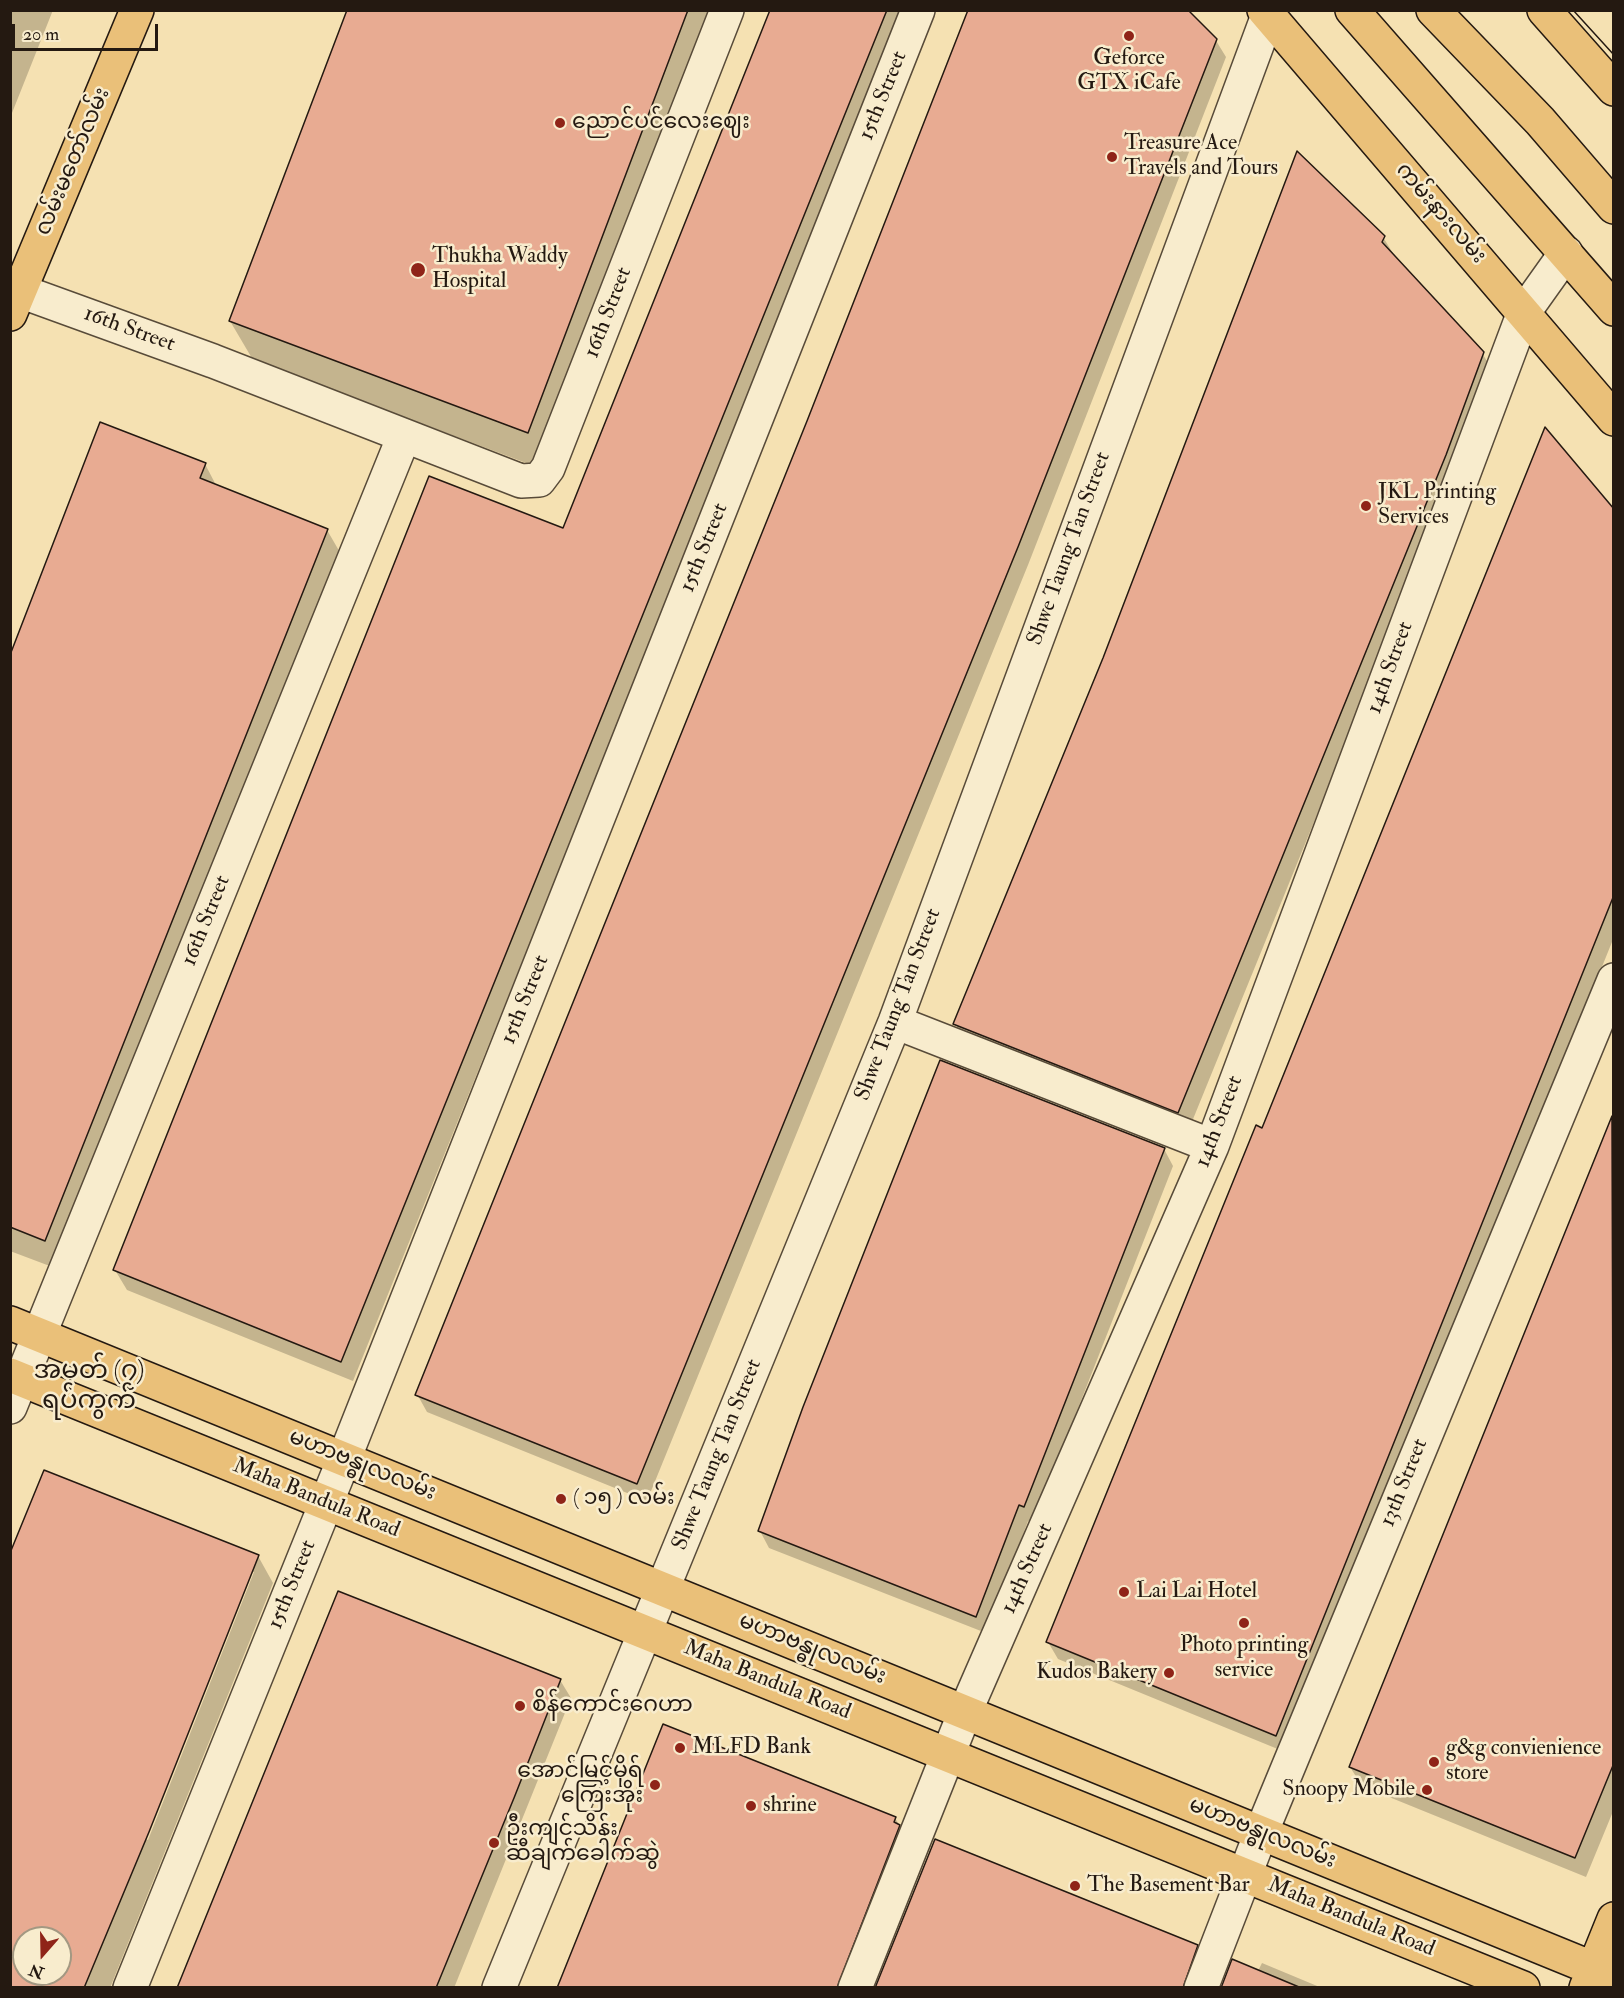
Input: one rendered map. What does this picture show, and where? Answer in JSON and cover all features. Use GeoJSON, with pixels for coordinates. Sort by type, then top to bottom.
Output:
{"type":"FeatureCollection","features":[{"type":"Feature","properties":{"kind":"main road","name":"လမ်းမတော်လမ်း"},"geometry":{"type":"LineString","coordinates":[[15,303],[137,10]]}},
{"type":"Feature","properties":{"kind":"main road"},"geometry":{"type":"LineString","coordinates":[[1352,10],[1614,309]]}},
{"type":"Feature","properties":{"kind":"main road"},"geometry":{"type":"LineString","coordinates":[[1433,10],[1540,121],[1614,207]]}},
{"type":"Feature","properties":{"kind":"main road"},"geometry":{"type":"LineString","coordinates":[[1544,10],[1614,89]]}},
{"type":"Feature","properties":{"kind":"main road","name":"ကမ်းနားလမ်း"},"geometry":{"type":"LineString","coordinates":[[1268,12],[1614,419]]}},
{"type":"Feature","properties":{"kind":"main road","name":"မဟာဗန္ဓုလလမ်း"},"geometry":{"type":"LineString","coordinates":[[25,1328],[1260,1833],[1597,1978]]}},
{"type":"Feature","properties":{"kind":"main road","name":"Maha Bandula Road"},"geometry":{"type":"LineString","coordinates":[[14,1387],[326,1503],[1524,1988]]}},
{"type":"Feature","properties":{"kind":"main road"},"geometry":{"type":"LineString","coordinates":[[1597,1978],[1614,1919]]}},
{"type":"Feature","properties":{"kind":"street","name":"16th Street"},"geometry":{"type":"LineString","coordinates":[[15,303],[213,361],[521,481],[539,480],[548,468],[727,10]]}},
{"type":"Feature","properties":{"kind":"street","name":"15th Street"},"geometry":{"type":"LineString","coordinates":[[130,1988],[344,1459],[918,10]]}},
{"type":"Feature","properties":{"kind":"street","name":"Shwe Taung Tan Street"},"geometry":{"type":"LineString","coordinates":[[499,1988],[895,1022],[1268,12]]}},
{"type":"Feature","properties":{"kind":"street","name":"14th Street"},"geometry":{"type":"LineString","coordinates":[[855,1988],[965,1712],[1212,1146],[1524,312],[1566,253]]}},
{"type":"Feature","properties":{"kind":"street","name":"16th Street"},"geometry":{"type":"LineString","coordinates":[[14,1387],[25,1328],[404,436]]}},
{"type":"Feature","properties":{"kind":"street","name":"13th Street"},"geometry":{"type":"LineString","coordinates":[[1201,1988],[1260,1833],[1614,980]]}},
{"type":"Feature","properties":{"kind":"street"},"geometry":{"type":"LineString","coordinates":[[895,1022],[1212,1146]]}},
{"type":"Feature","properties":{"kind":"building"},"geometry":{"type":"Polygon","coordinates":[[[347,10],[688,10],[528,433],[229,321],[347,10]]]}},
{"type":"Feature","properties":{"kind":"building"},"geometry":{"type":"Polygon","coordinates":[[[770,10],[887,10],[341,1362],[113,1270],[429,476],[563,528],[770,10]]]}},
{"type":"Feature","properties":{"kind":"building"},"geometry":{"type":"Polygon","coordinates":[[[968,10],[1188,10],[1217,39],[1018,547],[637,1484],[415,1395],[807,421],[968,10]]]}},
{"type":"Feature","properties":{"kind":"building"},"geometry":{"type":"Polygon","coordinates":[[[1297,151],[1385,236],[1382,242],[1484,352],[1446,455],[1178,1113],[953,1024],[1103,658],[1297,151]]]}},
{"type":"Feature","properties":{"kind":"building"},"geometry":{"type":"Polygon","coordinates":[[[100,422],[206,463],[200,478],[328,529],[45,1241],[10,1227],[10,655],[100,422]]]}},
{"type":"Feature","properties":{"kind":"building"},"geometry":{"type":"Polygon","coordinates":[[[1545,427],[1614,509],[1614,895],[1276,1736],[1046,1642],[1256,1125],[1262,1128],[1545,427]]]}},
{"type":"Feature","properties":{"kind":"building"},"geometry":{"type":"Polygon","coordinates":[[[940,1060],[1165,1148],[1024,1507],[1019,1505],[976,1617],[758,1531],[803,1407],[940,1060]]]}},
{"type":"Feature","properties":{"kind":"building"},"geometry":{"type":"Polygon","coordinates":[[[1612,1116],[1614,1763],[1575,1858],[1349,1767],[1612,1116]]]}},
{"type":"Feature","properties":{"kind":"building"},"geometry":{"type":"Polygon","coordinates":[[[44,1470],[259,1555],[149,1832],[84,1988],[10,1988],[10,1553],[44,1470]]]}},
{"type":"Feature","properties":{"kind":"building"},"geometry":{"type":"Polygon","coordinates":[[[338,1591],[561,1679],[514,1798],[436,1988],[177,1988],[338,1591]]]}},
{"type":"Feature","properties":{"kind":"building"},"geometry":{"type":"Polygon","coordinates":[[[663,1724],[896,1817],[894,1822],[900,1825],[837,1988],[557,1988],[663,1724]]]}},
{"type":"Feature","properties":{"kind":"building"},"geometry":{"type":"Polygon","coordinates":[[[935,1839],[1198,1945],[1183,1988],[875,1988],[935,1839]]]}},
{"type":"Feature","properties":{"kind":"building"},"geometry":{"type":"Polygon","coordinates":[[[1232,1959],[1299,1987],[1299,1988],[1221,1988],[1232,1959]]]}},
{"type":"Feature","properties":{"kind":"tram line"},"geometry":{"type":"LineString","coordinates":[[1573,10],[1614,55]]}},
{"type":"Feature","properties":{"kind":"place","name":"Geforce GTX iCafe"},"geometry":{"type":"Point","coordinates":[1129,36]}},
{"type":"Feature","properties":{"kind":"place","name":"ညောင်ပင်လေးဈေး"},"geometry":{"type":"Point","coordinates":[560,123]}},
{"type":"Feature","properties":{"kind":"place","name":"Treasure Ace Travels and Tours"},"geometry":{"type":"Point","coordinates":[1112,157]}},
{"type":"Feature","properties":{"kind":"place","name":"Thukha Waddy Hospital"},"geometry":{"type":"Point","coordinates":[418,270]}},
{"type":"Feature","properties":{"kind":"place","name":"JKL Printing Services"},"geometry":{"type":"Point","coordinates":[1366,506]}},
{"type":"Feature","properties":{"kind":"place","name":"( ၁၅ ) လမ်း"},"geometry":{"type":"Point","coordinates":[561,1499]}},
{"type":"Feature","properties":{"kind":"place","name":"Lai Lai Hotel"},"geometry":{"type":"Point","coordinates":[1124,1592]}},
{"type":"Feature","properties":{"kind":"place","name":"Photo printing service"},"geometry":{"type":"Point","coordinates":[1244,1623]}},
{"type":"Feature","properties":{"kind":"place","name":"Kudos Bakery"},"geometry":{"type":"Point","coordinates":[1169,1673]}},
{"type":"Feature","properties":{"kind":"place","name":"စိန်ကောင်းဂေဟာ"},"geometry":{"type":"Point","coordinates":[520,1706]}},
{"type":"Feature","properties":{"kind":"place","name":"MLFD Bank"},"geometry":{"type":"Point","coordinates":[680,1748]}},
{"type":"Feature","properties":{"kind":"place","name":"g&g convienience store"},"geometry":{"type":"Point","coordinates":[1434,1762]}},
{"type":"Feature","properties":{"kind":"place","name":"အောင်မြင့်မိုရ် ကြေးအိုး"},"geometry":{"type":"Point","coordinates":[655,1785]}},
{"type":"Feature","properties":{"kind":"place","name":"Snoopy Mobile"},"geometry":{"type":"Point","coordinates":[1427,1790]}},
{"type":"Feature","properties":{"kind":"place","name":"shrine"},"geometry":{"type":"Point","coordinates":[751,1806]}},
{"type":"Feature","properties":{"kind":"place","name":"ဦးကျင်သိန်း ဆီချက်ခေါက်ဆွဲ"},"geometry":{"type":"Point","coordinates":[494,1843]}},
{"type":"Feature","properties":{"kind":"place","name":"The Basement Bar"},"geometry":{"type":"Point","coordinates":[1075,1886]}},
{"type":"Feature","properties":{"kind":"district","name":"အမှတ် (၇) ရပ်ကွက်"},"geometry":{"type":"Point","coordinates":[89,1387]}}]}
